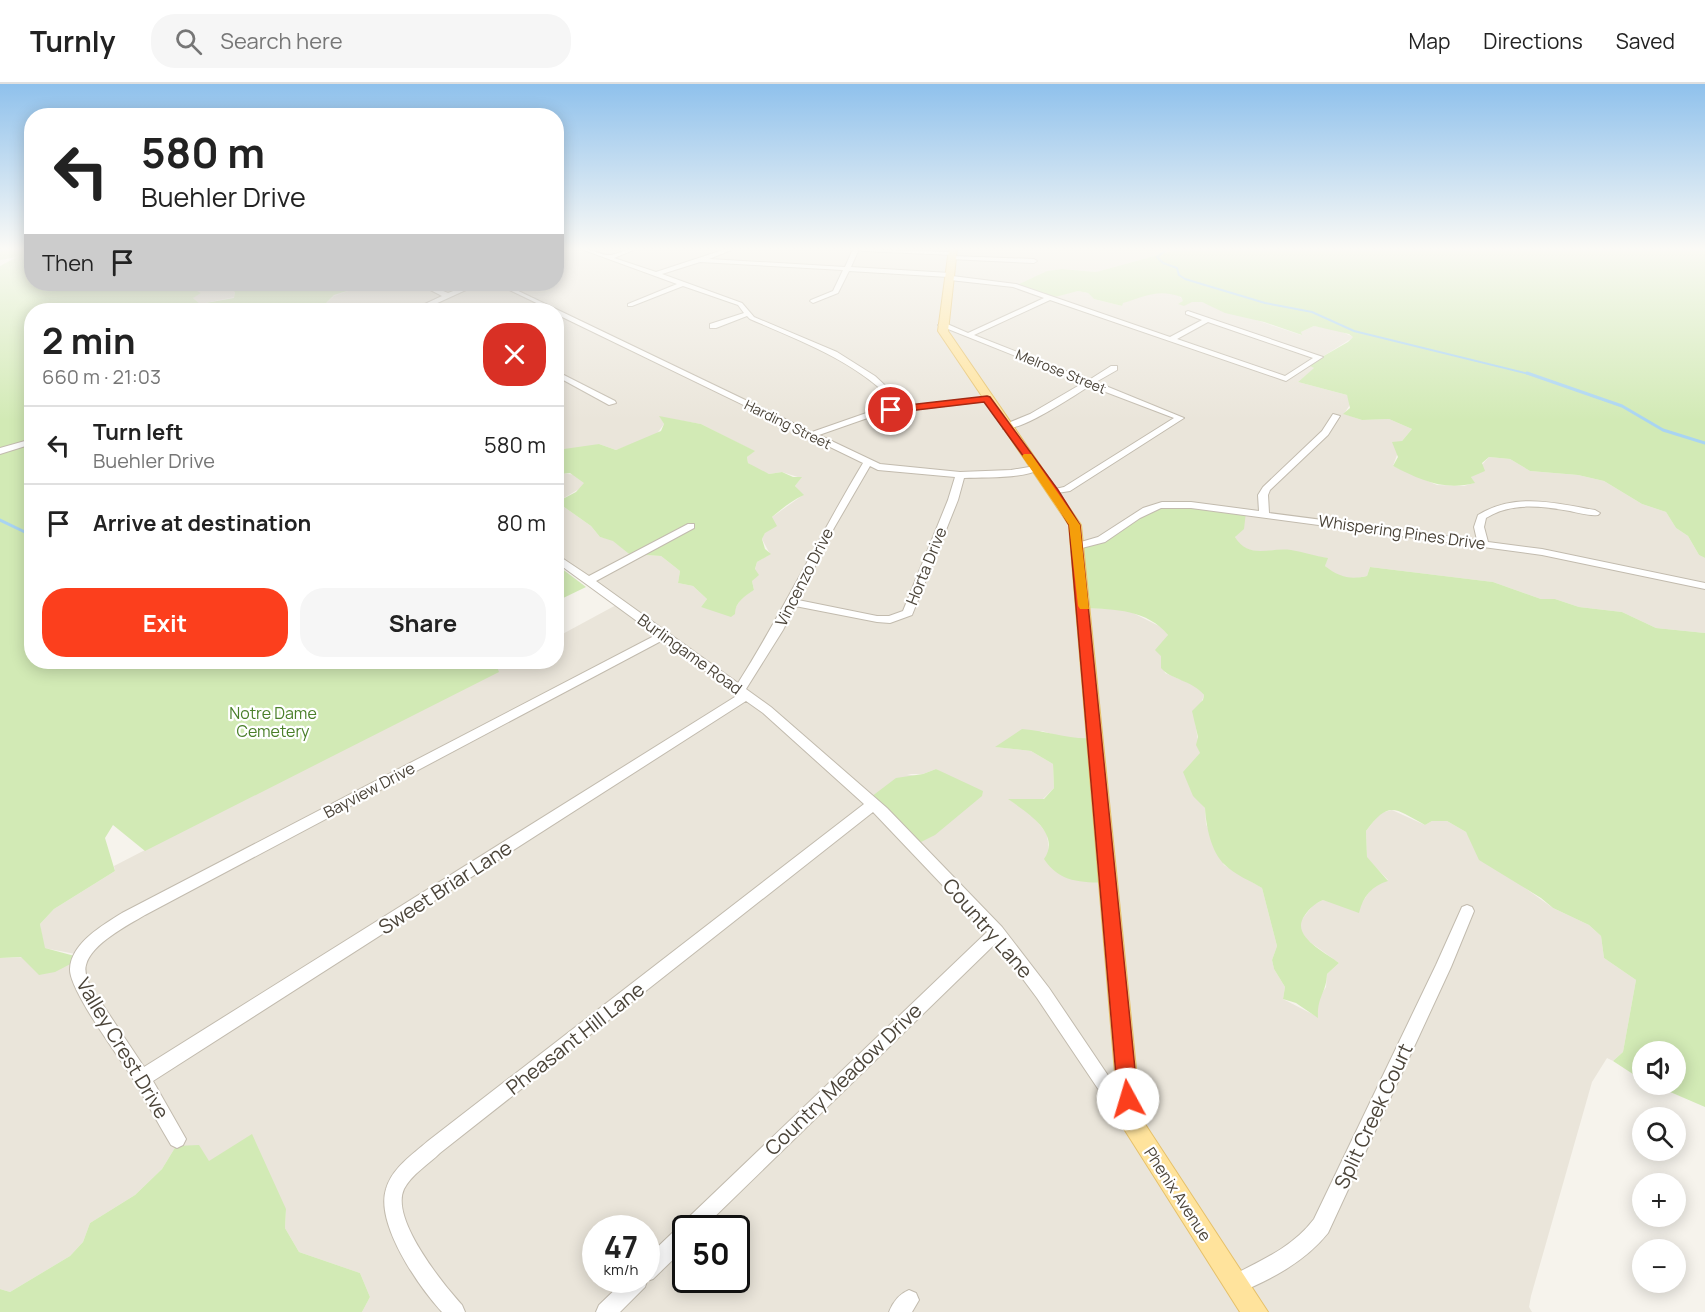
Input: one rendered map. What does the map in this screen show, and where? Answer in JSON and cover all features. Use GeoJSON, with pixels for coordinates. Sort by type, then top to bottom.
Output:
{"type":"FeatureCollection","features":[{"type":"Feature","properties":{"kind":"main road"},"geometry":{"type":"LineString","coordinates":[[942,325],[945,306]]}},
{"type":"Feature","properties":{"kind":"main road","name":"Phenix Avenue"},"geometry":{"type":"LineString","coordinates":[[942,325],[950,344],[987,399],[1035,469],[1071,516],[1077,541],[1130,1121],[1254,1312]]}},
{"type":"Feature","properties":{"kind":"street"},"geometry":{"type":"LineString","coordinates":[[741,306],[746,314],[866,371],[885,386],[904,408]]}},
{"type":"Feature","properties":{"kind":"street"},"geometry":{"type":"LineString","coordinates":[[970,334],[1031,306]]}},
{"type":"Feature","properties":{"kind":"street"},"geometry":{"type":"LineString","coordinates":[[1078,306],[1286,379],[1319,357],[1188,313]]}},
{"type":"Feature","properties":{"kind":"street"},"geometry":{"type":"LineString","coordinates":[[713,326],[746,314]]}},
{"type":"Feature","properties":{"kind":"street","name":"Harding Street"},"geometry":{"type":"LineString","coordinates":[[564,315],[867,463],[893,471],[960,475],[1011,473],[1035,469]]}},
{"type":"Feature","properties":{"kind":"street"},"geometry":{"type":"LineString","coordinates":[[1171,339],[1207,320]]}},
{"type":"Feature","properties":{"kind":"street","name":"Melrose Street"},"geometry":{"type":"LineString","coordinates":[[942,325],[970,334],[1180,418],[1067,489],[1054,492]]}},
{"type":"Feature","properties":{"kind":"street"},"geometry":{"type":"LineString","coordinates":[[1006,427],[1033,416],[1114,368]]}},
{"type":"Feature","properties":{"kind":"street"},"geometry":{"type":"LineString","coordinates":[[564,377],[612,403]]}},
{"type":"Feature","properties":{"kind":"street"},"geometry":{"type":"LineString","coordinates":[[810,435],[868,414],[987,399]]}},
{"type":"Feature","properties":{"kind":"street"},"geometry":{"type":"LineString","coordinates":[[1264,513],[1263,502],[1266,489],[1325,433],[1336,416]]}},
{"type":"Feature","properties":{"kind":"street"},"geometry":{"type":"LineString","coordinates":[[0,451],[24,444]]}},
{"type":"Feature","properties":{"kind":"street","name":"Vincenzo Drive"},"geometry":{"type":"LineString","coordinates":[[743,692],[829,528],[867,463]]}},
{"type":"Feature","properties":{"kind":"street","name":"Horta Drive"},"geometry":{"type":"LineString","coordinates":[[791,602],[877,619],[890,620],[908,613],[960,475]]}},
{"type":"Feature","properties":{"kind":"street"},"geometry":{"type":"LineString","coordinates":[[1483,543],[1479,527],[1480,516],[1499,506],[1532,504],[1595,513]]}},
{"type":"Feature","properties":{"kind":"street","name":"Whispering Pines Drive"},"geometry":{"type":"LineString","coordinates":[[1077,541],[1094,544],[1105,539],[1138,515],[1163,505],[1191,505],[1483,543],[1604,563],[1705,586]]}},
{"type":"Feature","properties":{"kind":"street"},"geometry":{"type":"LineString","coordinates":[[589,580],[691,526]]}},
{"type":"Feature","properties":{"kind":"street","name":"Burlingame Road"},"geometry":{"type":"LineString","coordinates":[[564,563],[743,692],[820,756]]}},
{"type":"Feature","properties":{"kind":"street","name":"Bayview Drive"},"geometry":{"type":"LineString","coordinates":[[82,957],[105,933],[138,912],[664,635]]}},
{"type":"Feature","properties":{"kind":"street","name":"Sweet Briar Lane"},"geometry":{"type":"LineString","coordinates":[[142,1078],[743,692]]}},
{"type":"Feature","properties":{"kind":"street","name":"Country Lane"},"geometry":{"type":"LineString","coordinates":[[820,756],[873,805],[996,932],[1043,993],[1130,1121]]}},
{"type":"Feature","properties":{"kind":"street","name":"Pheasant Hill Lane"},"geometry":{"type":"LineString","coordinates":[[455,1312],[413,1256],[394,1216],[394,1190],[405,1175],[434,1146],[873,805]]}},
{"type":"Feature","properties":{"kind":"street","name":"Split Creek Court"},"geometry":{"type":"LineString","coordinates":[[1236,1284],[1295,1254],[1311,1241],[1321,1226],[1467,911]]}},
{"type":"Feature","properties":{"kind":"street","name":"Country Meadow Drive"},"geometry":{"type":"LineString","coordinates":[[703,1215],[996,932]]}},
{"type":"Feature","properties":{"kind":"street","name":"Valley Crest Drive"},"geometry":{"type":"LineString","coordinates":[[82,957],[77,974],[83,988],[142,1078],[177,1139]]}},
{"type":"Feature","properties":{"kind":"street"},"geometry":{"type":"LineString","coordinates":[[660,1258],[672,1247]]}},
{"type":"Feature","properties":{"kind":"street"},"geometry":{"type":"LineString","coordinates":[[606,1312],[625,1293]]}},
{"type":"Feature","properties":{"kind":"shaded area"},"geometry":{"type":"Polygon","coordinates":[[[564,306],[1215,306],[1301,335],[1301,332],[1314,326],[1337,330],[1354,337],[1309,365],[1315,368],[1298,382],[1347,395],[1351,403],[1344,414],[1362,420],[1389,419],[1412,429],[1402,441],[1393,466],[1437,485],[1464,486],[1474,483],[1471,477],[1489,457],[1510,459],[1530,471],[1578,475],[1604,481],[1642,504],[1666,512],[1676,528],[1688,536],[1699,555],[1705,558],[1705,633],[1656,628],[1622,612],[1579,607],[1555,599],[1541,599],[1493,582],[1370,567],[1367,576],[1351,579],[1334,574],[1325,566],[1327,558],[1275,550],[1258,553],[1240,546],[1235,537],[1237,533],[1085,608],[1125,609],[1163,628],[1168,635],[1161,656],[1165,673],[1198,687],[1204,695],[1195,722],[1200,753],[1200,802],[1205,808],[1206,824],[1224,865],[1262,888],[1277,946],[1272,960],[1274,969],[1285,987],[1283,999],[1318,1017],[1317,1001],[1326,987],[1327,974],[1339,963],[1307,940],[1300,929],[1300,922],[1313,905],[1323,900],[1361,904],[1374,885],[1388,880],[1367,858],[1366,831],[1380,813],[1392,810],[1425,825],[1432,821],[1447,821],[1466,832],[1479,855],[1553,908],[1589,925],[1601,936],[1604,958],[1636,980],[1623,1052],[1613,1061],[1607,1058],[1592,1082],[1531,1296],[1529,1307],[1532,1312],[362,1312],[370,1297],[360,1273],[299,1252],[285,1228],[286,1209],[209,1161],[176,1146],[162,1169],[135,1195],[90,1223],[83,1242],[70,1256],[10,1292],[0,1289],[0,958],[81,955],[44,948],[40,924],[54,909],[115,871],[114,866],[495,669],[564,669],[564,633],[618,604],[564,563],[564,507],[591,526],[600,537],[613,540],[629,554],[661,556],[680,571],[678,583],[693,586],[707,599],[701,607],[735,609],[742,597],[754,590],[752,581],[757,562],[770,554],[762,539],[772,517],[803,495],[795,486],[801,478],[782,472],[769,474],[748,463],[747,457],[754,451],[701,424],[660,417],[664,424],[656,435],[616,450],[599,444],[564,456],[564,306]],[[1042,731],[996,747],[1031,751],[1053,764],[1054,788],[1043,799],[1009,799],[1033,816],[1047,834],[1051,869],[1072,740],[1042,731]],[[936,769],[923,774],[907,774],[982,791],[936,769]]]}},
{"type":"Feature","properties":{"kind":"shaded area"},"geometry":{"type":"Polygon","coordinates":[[[564,474],[576,475],[584,482],[584,486],[564,498],[564,474]]]}},
{"type":"Feature","properties":{"kind":"green space","name":"Notre Dame Cemetery"},"geometry":{"type":"Polygon","coordinates":[[[0,306],[24,306],[24,669],[498,669],[499,672],[145,851],[113,825],[105,838],[115,871],[54,909],[40,924],[45,948],[82,958],[55,972],[39,975],[21,957],[0,958],[0,306]]]}},
{"type":"Feature","properties":{"kind":"green space"},"geometry":{"type":"Polygon","coordinates":[[[1211,306],[1705,306],[1705,558],[1699,555],[1688,536],[1676,528],[1666,512],[1642,504],[1604,481],[1578,475],[1530,471],[1510,459],[1489,457],[1482,463],[1485,471],[1471,477],[1475,483],[1464,485],[1433,483],[1393,466],[1398,457],[1392,442],[1402,441],[1412,429],[1389,419],[1362,420],[1343,414],[1350,408],[1347,395],[1298,382],[1314,368],[1308,365],[1353,337],[1349,334],[1314,326],[1301,332],[1302,335],[1264,322],[1225,313],[1211,306]]]}},
{"type":"Feature","properties":{"kind":"green space"},"geometry":{"type":"Polygon","coordinates":[[[659,416],[701,424],[755,451],[747,457],[748,463],[769,474],[782,472],[793,477],[802,477],[795,486],[804,495],[772,517],[777,526],[765,533],[762,539],[765,549],[771,554],[757,562],[755,569],[759,575],[752,581],[754,590],[741,600],[735,614],[731,617],[701,607],[707,599],[693,586],[678,583],[680,571],[661,556],[629,554],[613,541],[600,537],[591,526],[564,507],[564,498],[576,492],[584,483],[570,473],[564,474],[564,449],[599,444],[616,450],[661,431],[664,424],[659,416]]]}},
{"type":"Feature","properties":{"kind":"green space"},"geometry":{"type":"Polygon","coordinates":[[[1163,505],[1246,512],[1244,529],[1235,537],[1247,548],[1260,551],[1291,550],[1328,558],[1325,566],[1345,577],[1367,576],[1370,567],[1493,582],[1541,599],[1555,599],[1579,607],[1622,612],[1656,628],[1705,633],[1705,1107],[1677,1095],[1686,1095],[1686,1041],[1632,1041],[1632,1073],[1613,1061],[1623,1052],[1636,980],[1604,958],[1601,936],[1589,925],[1553,908],[1541,898],[1479,860],[1466,832],[1447,821],[1432,821],[1425,825],[1406,814],[1392,810],[1374,821],[1366,831],[1367,857],[1388,881],[1369,892],[1359,913],[1323,900],[1311,908],[1301,923],[1305,937],[1339,963],[1327,974],[1318,1018],[1296,1003],[1283,999],[1285,987],[1274,969],[1272,960],[1277,946],[1262,888],[1233,872],[1220,860],[1210,838],[1205,808],[1193,796],[1183,772],[1200,753],[1196,745],[1198,737],[1192,711],[1203,700],[1204,695],[1194,686],[1170,675],[1161,668],[1161,656],[1155,650],[1168,635],[1151,620],[1130,612],[1085,608],[1079,547],[1095,544],[1136,514],[1163,505]]]}},
{"type":"Feature","properties":{"kind":"green space"},"geometry":{"type":"Polygon","coordinates":[[[564,570],[586,587],[564,598],[564,570]]]}},
{"type":"Feature","properties":{"kind":"green space"},"geometry":{"type":"Polygon","coordinates":[[[1022,729],[1076,738],[1095,738],[1107,883],[1072,880],[1057,873],[1044,859],[1048,849],[1048,840],[1040,824],[1008,799],[1044,799],[1054,788],[1053,764],[1031,751],[995,747],[1022,729]]]}},
{"type":"Feature","properties":{"kind":"green space"},"geometry":{"type":"Polygon","coordinates":[[[936,769],[983,791],[982,796],[935,835],[915,845],[867,800],[896,778],[923,774],[936,769]]]}},
{"type":"Feature","properties":{"kind":"green space"},"geometry":{"type":"Polygon","coordinates":[[[252,1134],[286,1209],[285,1228],[299,1252],[360,1273],[370,1297],[362,1312],[0,1312],[0,1289],[10,1292],[70,1256],[83,1242],[90,1223],[135,1195],[162,1169],[176,1146],[199,1145],[209,1161],[252,1134]]]}},
{"type":"Feature","properties":{"kind":"waterway"},"geometry":{"type":"LineString","coordinates":[[1282,306],[1312,312],[1354,331],[1532,375]]}},
{"type":"Feature","properties":{"kind":"waterway"},"geometry":{"type":"LineString","coordinates":[[1527,373],[1532,375]]}},
{"type":"Feature","properties":{"kind":"waterway"},"geometry":{"type":"LineString","coordinates":[[1532,375],[1622,406],[1663,430],[1705,443]]}},
{"type":"Feature","properties":{"kind":"waterway"},"geometry":{"type":"LineString","coordinates":[[0,520],[24,532]]}},
{"type":"Feature","properties":{"kind":"slow traffic"},"geometry":{"type":"LineString","coordinates":[[1027,456],[1071,516],[1075,525],[1084,606]]}},
{"type":"Feature","properties":{"kind":"route"},"geometry":{"type":"LineString","coordinates":[[891,410],[987,399],[1035,469],[1071,516],[1075,525],[1128,1099]]}}]}
